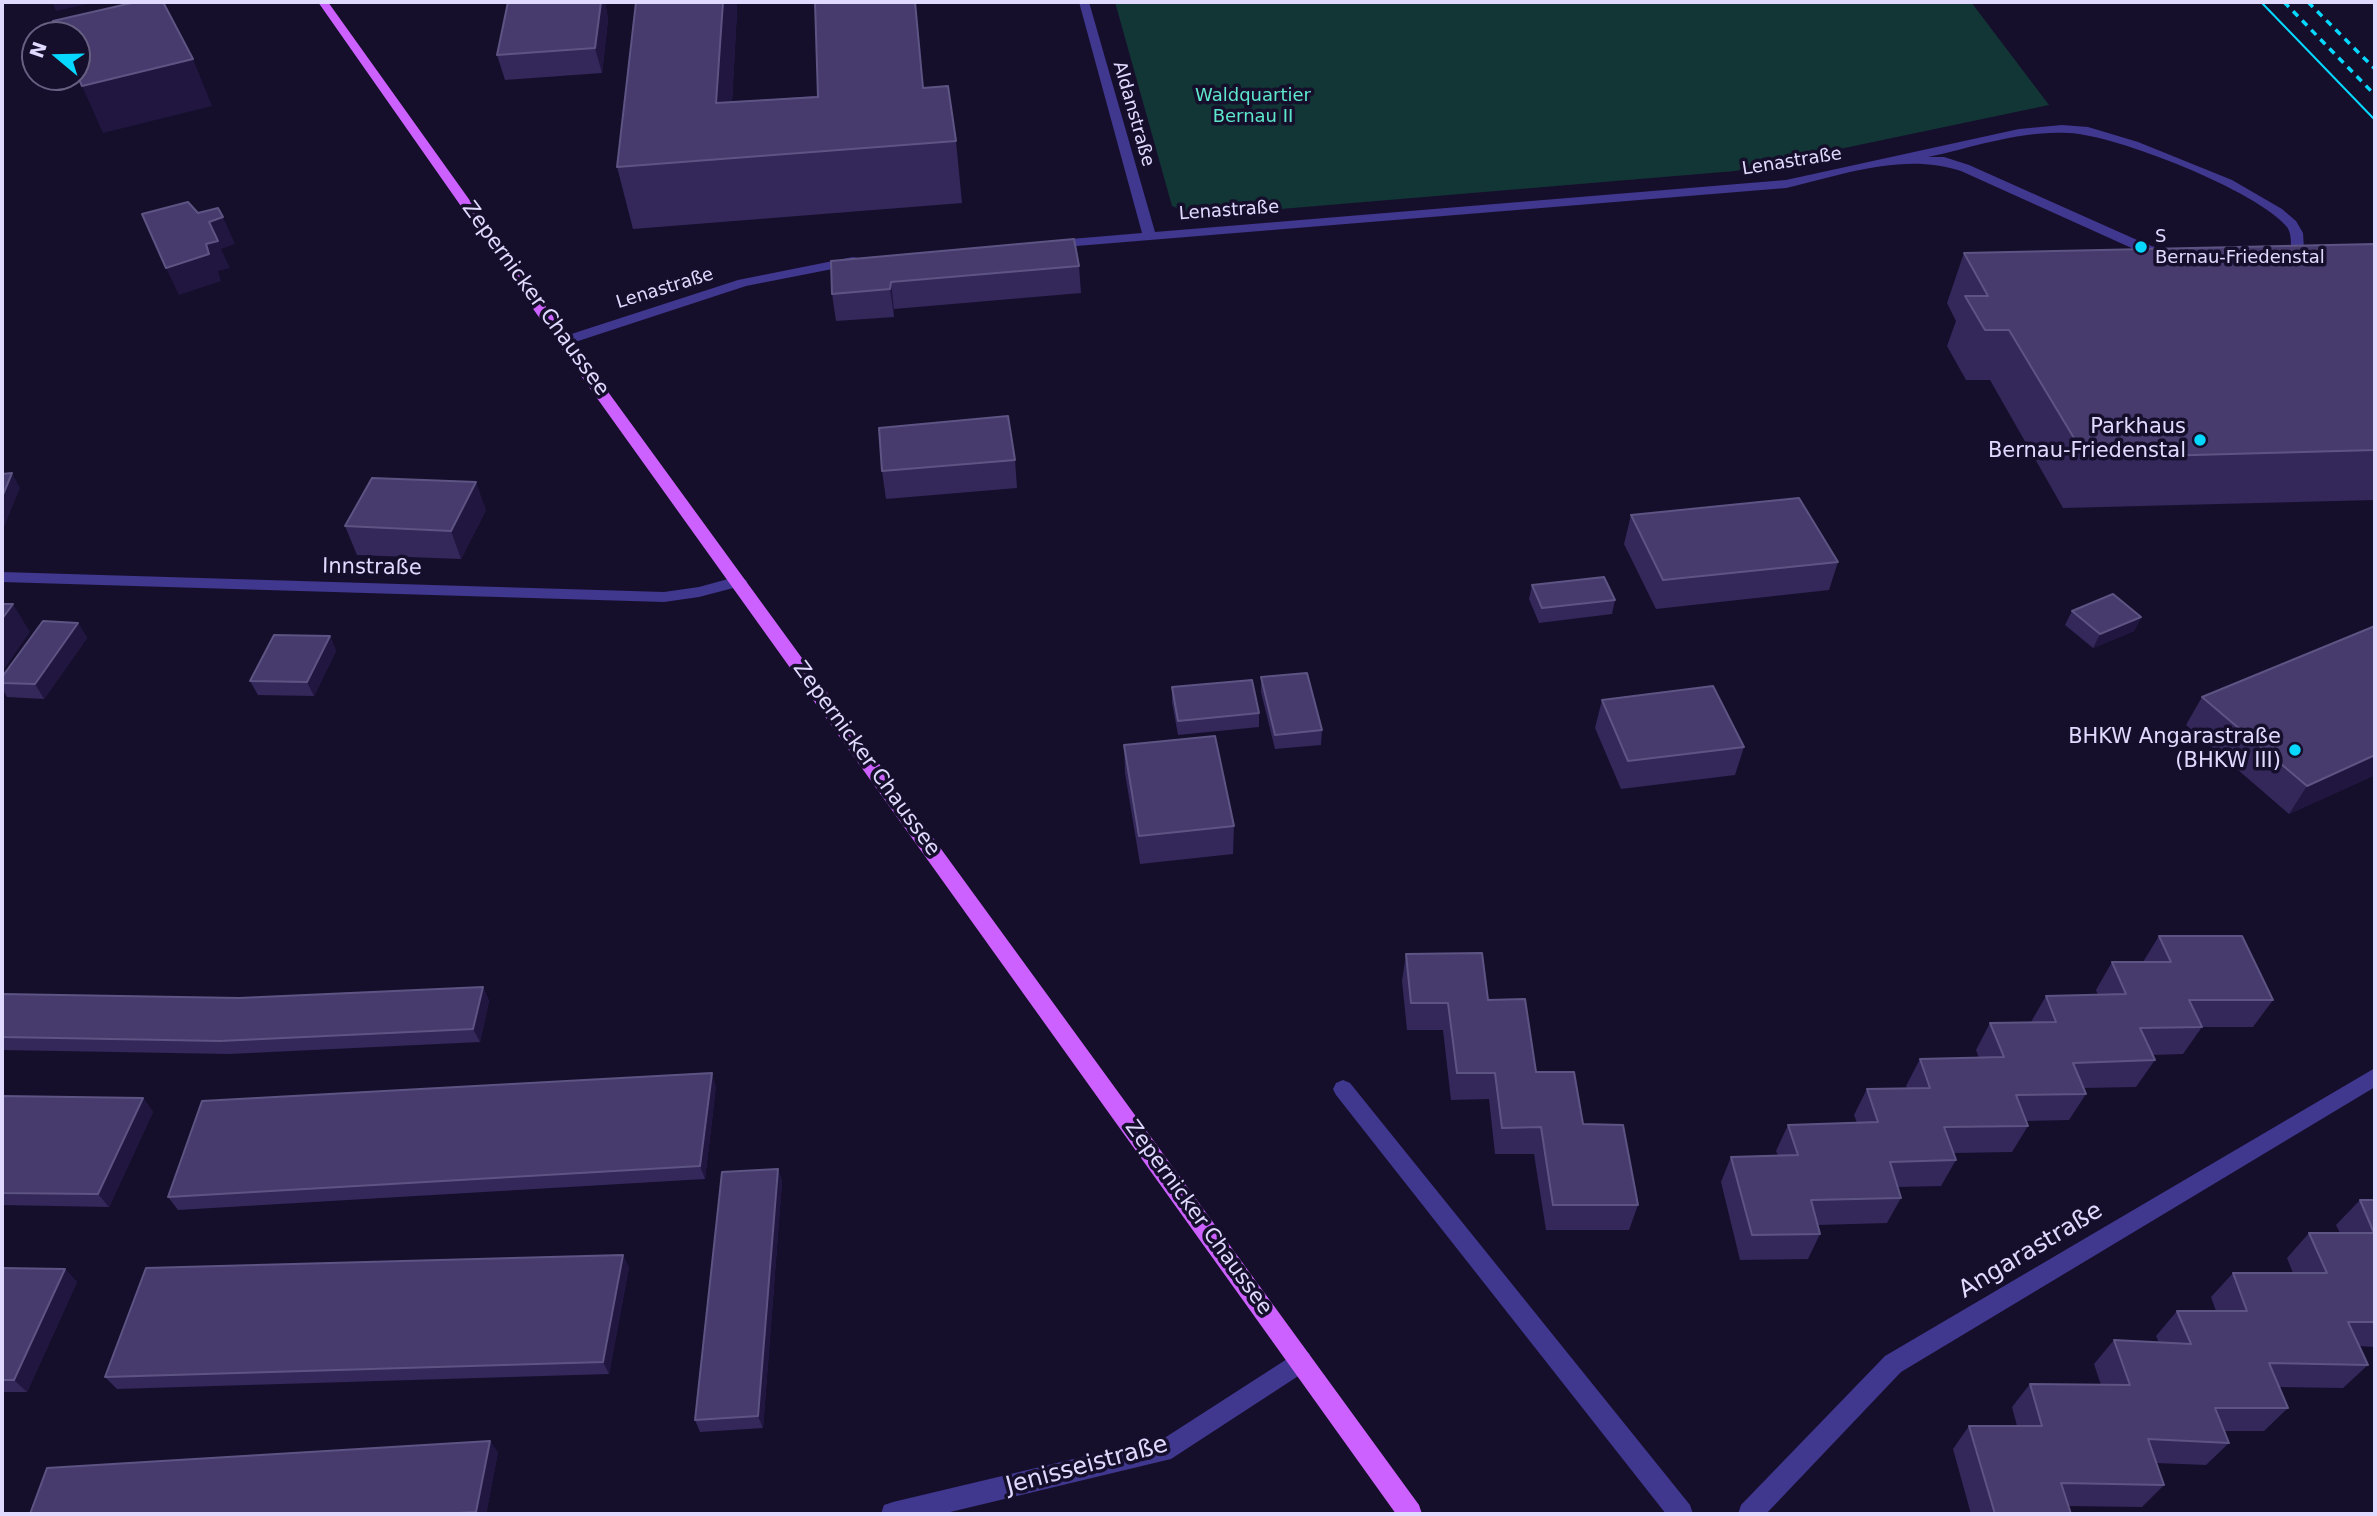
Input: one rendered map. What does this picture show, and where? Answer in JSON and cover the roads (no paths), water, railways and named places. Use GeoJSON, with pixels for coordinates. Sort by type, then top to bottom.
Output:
{"type":"FeatureCollection","features":[{"type":"Feature","properties":{"kind":"main road","name":"Zepernicker Chaussee"},"geometry":{"type":"LineString","coordinates":[[324,2],[564,341],[1410,1514]]}},
{"type":"Feature","properties":{"kind":"street","name":"Aldanstraße"},"geometry":{"type":"LineString","coordinates":[[1084,2],[1149,235]]}},
{"type":"Feature","properties":{"kind":"street","name":"Lenastraße"},"geometry":{"type":"LineString","coordinates":[[1041,245],[1786,184],[2052,128],[2108,136],[2229,184],[2279,213],[2290,222],[2299,236],[2297,249],[2286,258],[2267,263]]}},
{"type":"Feature","properties":{"kind":"street"},"geometry":{"type":"LineString","coordinates":[[1905,159],[1926,159],[1965,168],[2141,247],[2186,260]]}},
{"type":"Feature","properties":{"kind":"street","name":"Lenastraße"},"geometry":{"type":"LineString","coordinates":[[564,341],[743,283],[838,262],[865,260]]}},
{"type":"Feature","properties":{"kind":"street","name":"Innstraße"},"geometry":{"type":"LineString","coordinates":[[2,577],[664,597],[699,592],[738,581]]}},
{"type":"Feature","properties":{"kind":"street","name":"Angarastraße"},"geometry":{"type":"LineString","coordinates":[[1750,1514],[1893,1364],[2375,1077]]}},
{"type":"Feature","properties":{"kind":"street"},"geometry":{"type":"LineString","coordinates":[[1343,1089],[1681,1514]]}},
{"type":"Feature","properties":{"kind":"street","name":"Jenisseistraße"},"geometry":{"type":"LineString","coordinates":[[893,1514],[1171,1447],[1301,1361]]}},
{"type":"Feature","properties":{"kind":"tram line"},"geometry":{"type":"LineString","coordinates":[[2261,2],[2375,120]]}},
{"type":"Feature","properties":{"kind":"railway"},"geometry":{"type":"LineString","coordinates":[[2284,2],[2375,95]]}},
{"type":"Feature","properties":{"kind":"railway"},"geometry":{"type":"LineString","coordinates":[[2308,2],[2375,69]]}},
{"type":"Feature","properties":{"kind":"place","name":"S Bernau-Friedenstal"},"geometry":{"type":"Point","coordinates":[2141,247]}},
{"type":"Feature","properties":{"kind":"place","name":"Parkhaus Bernau-Friedenstal"},"geometry":{"type":"Point","coordinates":[2200,440]}},
{"type":"Feature","properties":{"kind":"place","name":"BHKW Angarastraße (BHKW III)"},"geometry":{"type":"Point","coordinates":[2295,750]}},
{"type":"Feature","properties":{"kind":"park label","name":"Waldquartier Bernau II"},"geometry":{"type":"Point","coordinates":[1253,106]}}]}
